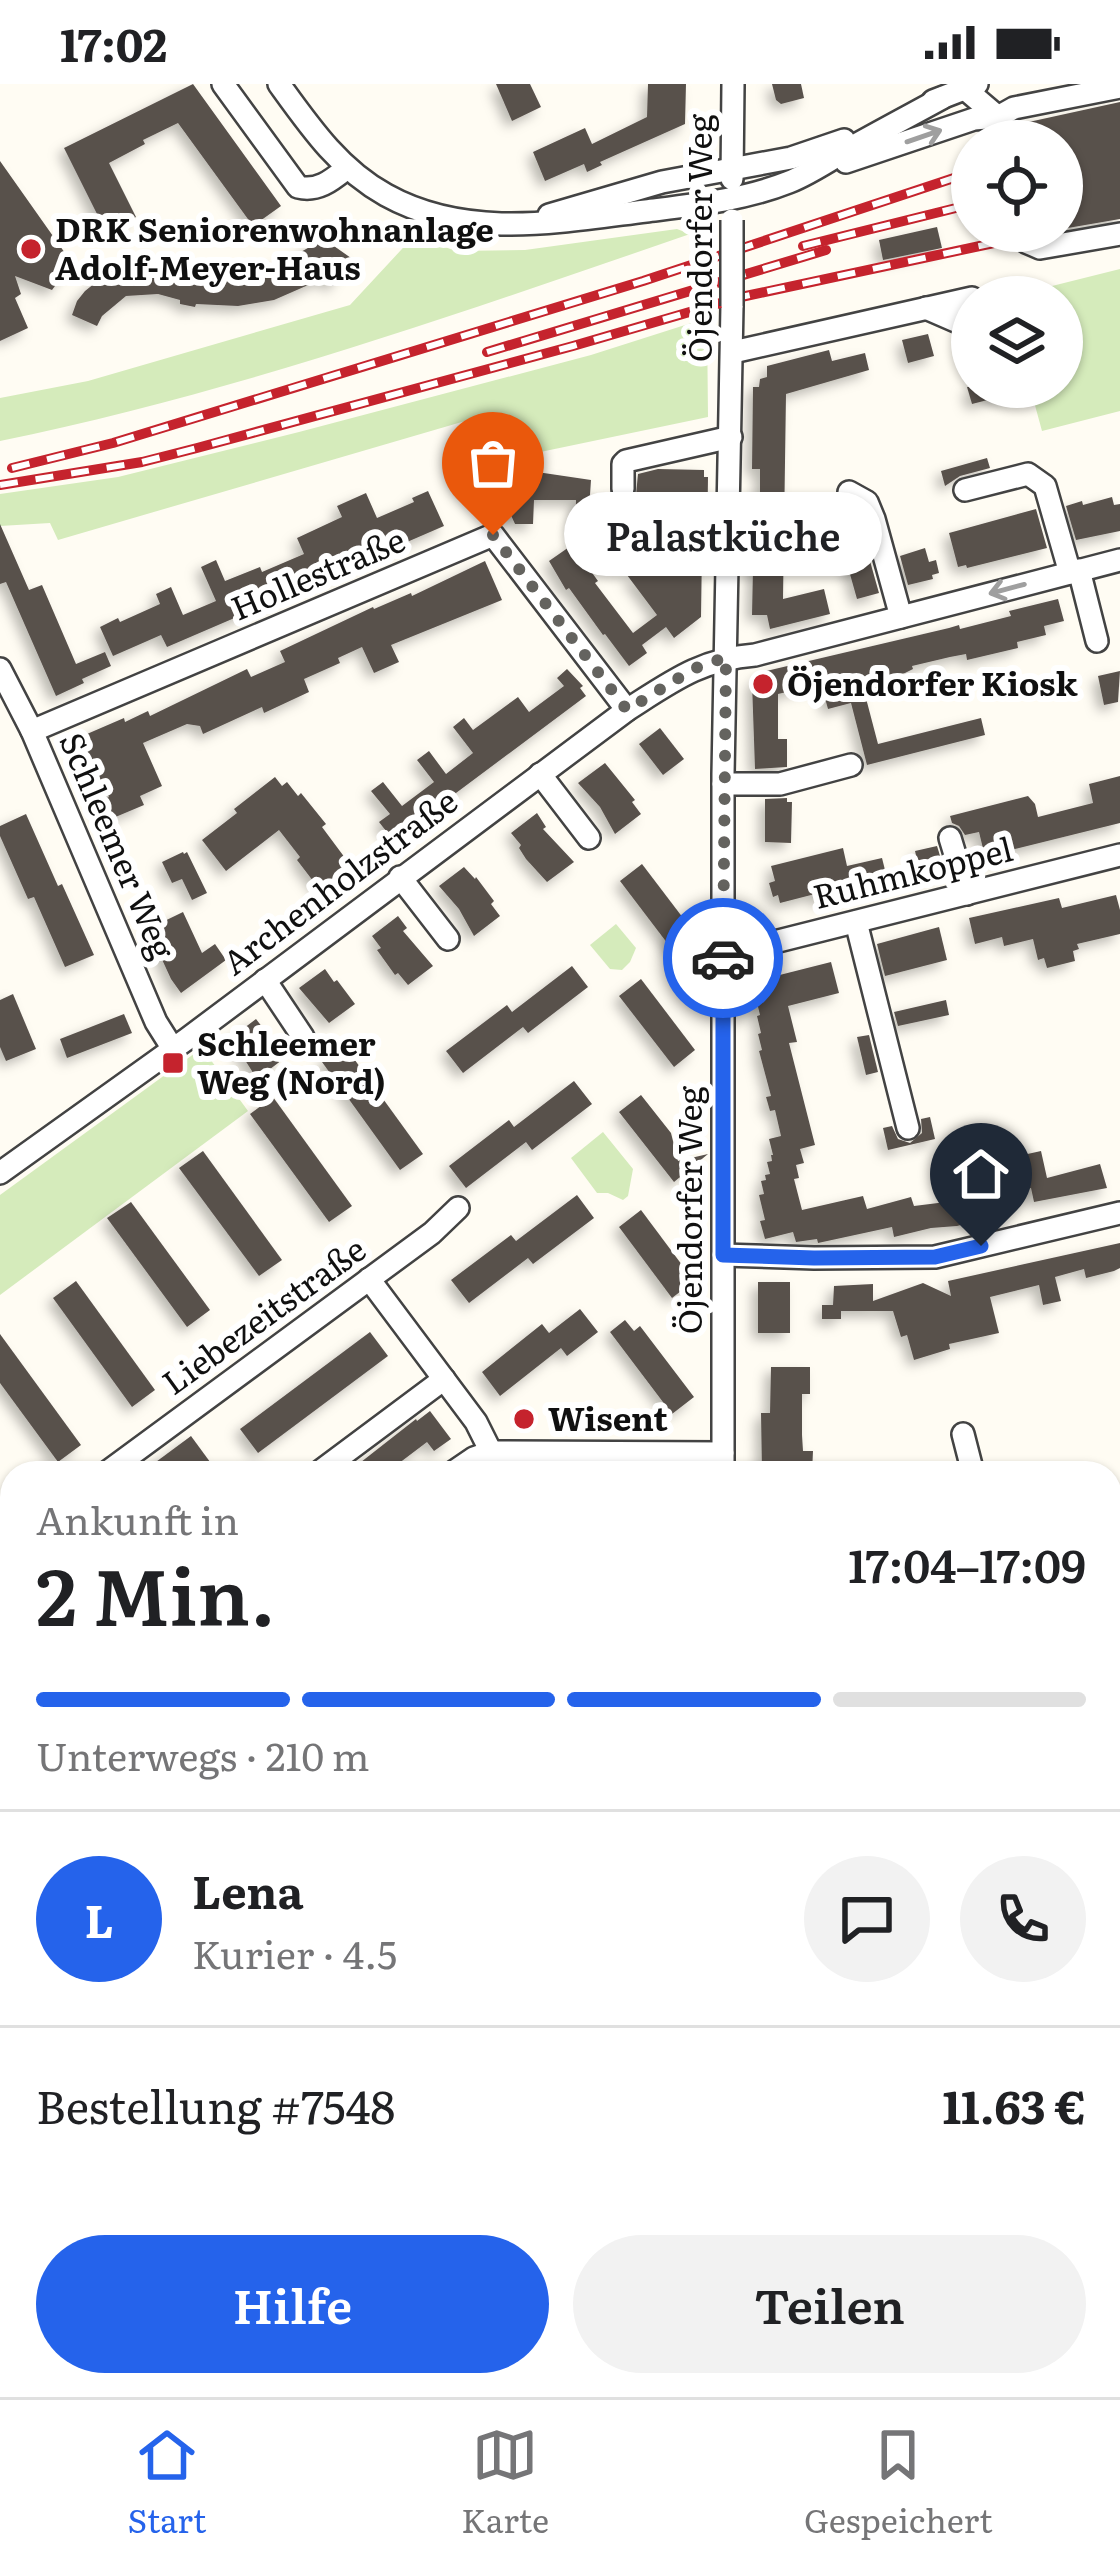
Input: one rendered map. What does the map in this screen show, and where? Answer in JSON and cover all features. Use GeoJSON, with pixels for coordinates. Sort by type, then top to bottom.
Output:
{"type":"FeatureCollection","features":[{"type":"Feature","properties":{"kind":"street"},"geometry":{"type":"LineString","coordinates":[[223,84],[298,187],[320,187],[347,168]]}},
{"type":"Feature","properties":{"kind":"street"},"geometry":{"type":"LineString","coordinates":[[279,84],[319,140],[385,195],[453,220],[498,224],[732,209],[765,190],[974,119],[1120,88]]}},
{"type":"Feature","properties":{"kind":"street","name":"Öjendorfer Weg"},"geometry":{"type":"LineString","coordinates":[[723,1461],[723,784],[733,341],[733,84]]}},
{"type":"Feature","properties":{"kind":"street"},"geometry":{"type":"LineString","coordinates":[[523,223],[662,182],[821,149],[971,86],[998,120]]}},
{"type":"Feature","properties":{"kind":"street"},"geometry":{"type":"LineString","coordinates":[[794,180],[941,98]]}},
{"type":"Feature","properties":{"kind":"street"},"geometry":{"type":"LineString","coordinates":[[1083,240],[1120,234]]}},
{"type":"Feature","properties":{"kind":"street"},"geometry":{"type":"LineString","coordinates":[[733,341],[951,302]]}},
{"type":"Feature","properties":{"kind":"street"},"geometry":{"type":"LineString","coordinates":[[925,308],[951,319]]}},
{"type":"Feature","properties":{"kind":"street"},"geometry":{"type":"LineString","coordinates":[[622,489],[626,461],[731,437]]}},
{"type":"Feature","properties":{"kind":"street"},"geometry":{"type":"LineString","coordinates":[[965,490],[1028,474],[1045,487],[1097,641]]}},
{"type":"Feature","properties":{"kind":"street"},"geometry":{"type":"LineString","coordinates":[[850,492],[867,502],[874,519],[901,616]]}},
{"type":"Feature","properties":{"kind":"street","name":"Hollestraße"},"geometry":{"type":"LineString","coordinates":[[32,731],[493,535],[627,710]]}},
{"type":"Feature","properties":{"kind":"street","name":"Archenholzstraße"},"geometry":{"type":"LineString","coordinates":[[0,1173],[627,710],[693,669],[1120,560]]}},
{"type":"Feature","properties":{"kind":"street","name":"Schleemer Weg"},"geometry":{"type":"LineString","coordinates":[[0,669],[172,1049]]}},
{"type":"Feature","properties":{"kind":"street"},"geometry":{"type":"LineString","coordinates":[[723,784],[780,784],[851,765]]}},
{"type":"Feature","properties":{"kind":"street"},"geometry":{"type":"LineString","coordinates":[[540,774],[589,838]]}},
{"type":"Feature","properties":{"kind":"street"},"geometry":{"type":"LineString","coordinates":[[950,838],[967,894]]}},
{"type":"Feature","properties":{"kind":"street","name":"Ruhmkoppel"},"geometry":{"type":"LineString","coordinates":[[723,956],[1120,855]]}},
{"type":"Feature","properties":{"kind":"street"},"geometry":{"type":"LineString","coordinates":[[400,877],[448,939]]}},
{"type":"Feature","properties":{"kind":"street"},"geometry":{"type":"LineString","coordinates":[[856,922],[908,1128]]}},
{"type":"Feature","properties":{"kind":"street"},"geometry":{"type":"LineString","coordinates":[[265,980],[303,1037]]}},
{"type":"Feature","properties":{"kind":"street","name":"Liebezeitstraße"},"geometry":{"type":"LineString","coordinates":[[122,1461],[432,1233],[458,1208]]}},
{"type":"Feature","properties":{"kind":"street"},"geometry":{"type":"LineString","coordinates":[[723,1255],[935,1257],[1120,1213]]}},
{"type":"Feature","properties":{"kind":"street"},"geometry":{"type":"LineString","coordinates":[[369,1279],[476,1422],[491,1452]]}},
{"type":"Feature","properties":{"kind":"street"},"geometry":{"type":"LineString","coordinates":[[334,1461],[444,1379]]}},
{"type":"Feature","properties":{"kind":"street"},"geometry":{"type":"LineString","coordinates":[[962,1434],[970,1461]]}},
{"type":"Feature","properties":{"kind":"street"},"geometry":{"type":"LineString","coordinates":[[470,1461],[491,1452],[681,1461]]}},
{"type":"Feature","properties":{"kind":"green space"},"geometry":{"type":"Polygon","coordinates":[[[677,229],[690,234],[348,349],[88,422],[0,441],[0,398],[88,381],[350,305],[414,236],[456,251],[525,250],[677,229]]]}},
{"type":"Feature","properties":{"kind":"green space"},"geometry":{"type":"Polygon","coordinates":[[[1120,269],[1120,411],[1042,431],[1036,408],[1083,408],[1083,278],[1120,269]]]}},
{"type":"Feature","properties":{"kind":"green space"},"geometry":{"type":"Polygon","coordinates":[[[707,318],[708,417],[493,462],[472,419],[58,540],[50,523],[0,526],[0,494],[118,477],[299,432],[591,355],[707,318]]]}},
{"type":"Feature","properties":{"kind":"green space"},"geometry":{"type":"Polygon","coordinates":[[[616,924],[636,948],[622,970],[610,969],[590,945],[616,924]]]}},
{"type":"Feature","properties":{"kind":"green space"},"geometry":{"type":"Polygon","coordinates":[[[202,1048],[248,1111],[0,1295],[0,1195],[202,1048]]]}},
{"type":"Feature","properties":{"kind":"green space"},"geometry":{"type":"Polygon","coordinates":[[[603,1132],[633,1169],[623,1200],[597,1193],[571,1158],[603,1132]]]}},
{"type":"Feature","properties":{"kind":"building"},"geometry":{"type":"Polygon","coordinates":[[[193,84],[281,206],[253,226],[178,123],[109,163],[136,217],[106,232],[64,148],[193,84]]]}},
{"type":"Feature","properties":{"kind":"building"},"geometry":{"type":"Polygon","coordinates":[[[496,84],[530,84],[541,107],[512,121],[496,84]]]}},
{"type":"Feature","properties":{"kind":"building"},"geometry":{"type":"Polygon","coordinates":[[[648,84],[686,84],[685,124],[587,172],[584,164],[545,181],[533,152],[585,128],[592,144],[647,117],[648,84]]]}},
{"type":"Feature","properties":{"kind":"building"},"geometry":{"type":"Polygon","coordinates":[[[772,84],[801,84],[804,98],[781,104],[772,84]]]}},
{"type":"Feature","properties":{"kind":"building"},"geometry":{"type":"Polygon","coordinates":[[[1120,102],[1120,219],[1083,225],[1083,120],[1038,120],[1120,102]]]}},
{"type":"Feature","properties":{"kind":"building","name":"DRK Seniorenwohnanlage Adolf-Meyer-Haus"},"geometry":{"type":"Polygon","coordinates":[[[0,161],[72,263],[52,290],[15,276],[21,294],[15,298],[28,328],[0,341],[0,161]]]}},
{"type":"Feature","properties":{"kind":"building"},"geometry":{"type":"Polygon","coordinates":[[[937,227],[942,248],[883,260],[879,240],[937,227]]]}},
{"type":"Feature","properties":{"kind":"building"},"geometry":{"type":"Polygon","coordinates":[[[324,239],[351,258],[333,286],[322,279],[274,300],[238,306],[195,307],[158,294],[126,296],[97,326],[72,315],[85,291],[122,267],[171,264],[191,271],[249,271],[281,263],[324,239]]]}},
{"type":"Feature","properties":{"kind":"building"},"geometry":{"type":"Polygon","coordinates":[[[928,334],[934,356],[908,363],[902,340],[928,334]]]}},
{"type":"Feature","properties":{"kind":"building"},"geometry":{"type":"Polygon","coordinates":[[[829,350],[832,361],[865,353],[869,370],[786,394],[783,599],[824,589],[830,614],[770,629],[767,615],[752,615],[754,520],[760,520],[760,469],[752,469],[753,387],[767,377],[767,366],[829,350]]]}},
{"type":"Feature","properties":{"kind":"building"},"geometry":{"type":"Polygon","coordinates":[[[987,458],[990,468],[960,476],[945,486],[941,471],[987,458]]]}},
{"type":"Feature","properties":{"kind":"building"},"geometry":{"type":"Polygon","coordinates":[[[521,460],[523,466],[534,463],[537,472],[591,480],[590,495],[622,504],[636,495],[638,474],[658,469],[704,470],[708,477],[707,549],[702,549],[701,617],[674,638],[666,627],[642,645],[647,653],[629,666],[566,590],[549,561],[572,545],[633,633],[657,615],[627,575],[674,575],[674,526],[600,521],[586,523],[585,530],[575,529],[576,500],[534,500],[533,524],[515,524],[504,500],[509,497],[502,463],[521,460]]]}},
{"type":"Feature","properties":{"kind":"building"},"geometry":{"type":"Polygon","coordinates":[[[428,491],[444,526],[167,647],[161,635],[113,656],[100,627],[160,604],[156,594],[171,587],[183,615],[216,601],[201,567],[216,560],[225,581],[260,567],[262,572],[304,554],[297,538],[342,517],[337,506],[366,493],[377,518],[428,491]]]}},
{"type":"Feature","properties":{"kind":"building"},"geometry":{"type":"Polygon","coordinates":[[[1112,497],[1114,505],[1120,504],[1120,531],[1076,540],[1066,506],[1112,497]]]}},
{"type":"Feature","properties":{"kind":"building"},"geometry":{"type":"Polygon","coordinates":[[[1036,509],[1047,548],[958,567],[949,533],[1036,509]]]}},
{"type":"Feature","properties":{"kind":"building"},"geometry":{"type":"Polygon","coordinates":[[[0,524],[29,590],[42,585],[76,664],[105,652],[111,666],[56,696],[6,582],[0,584],[0,524]]]}},
{"type":"Feature","properties":{"kind":"building"},"geometry":{"type":"Polygon","coordinates":[[[925,548],[929,562],[936,560],[939,573],[908,585],[900,556],[925,548]]]}},
{"type":"Feature","properties":{"kind":"building"},"geometry":{"type":"Polygon","coordinates":[[[868,554],[879,593],[857,599],[846,560],[868,554]]]}},
{"type":"Feature","properties":{"kind":"building"},"geometry":{"type":"Polygon","coordinates":[[[485,561],[502,600],[391,645],[399,662],[374,673],[362,647],[304,679],[309,692],[264,713],[262,707],[203,734],[200,726],[187,724],[143,743],[162,786],[140,796],[144,805],[106,821],[98,802],[109,797],[80,737],[124,718],[125,722],[148,711],[150,716],[247,669],[251,677],[285,662],[280,651],[485,561]]]}},
{"type":"Feature","properties":{"kind":"building"},"geometry":{"type":"Polygon","coordinates":[[[1058,599],[1064,621],[1044,626],[1046,635],[1017,642],[1018,648],[967,660],[966,654],[950,657],[862,683],[878,744],[981,718],[985,735],[867,765],[851,703],[828,709],[821,684],[778,694],[778,739],[787,739],[787,767],[755,769],[752,683],[762,672],[959,625],[960,629],[1058,599]]]}},
{"type":"Feature","properties":{"kind":"building"},"geometry":{"type":"Polygon","coordinates":[[[567,669],[586,696],[393,840],[379,822],[390,814],[371,791],[383,782],[402,806],[434,782],[417,760],[429,751],[446,774],[473,753],[453,727],[464,718],[473,730],[518,697],[529,712],[564,686],[557,678],[567,669]]]}},
{"type":"Feature","properties":{"kind":"building"},"geometry":{"type":"Polygon","coordinates":[[[1120,671],[1118,702],[1104,705],[1098,676],[1120,671]]]}},
{"type":"Feature","properties":{"kind":"building"},"geometry":{"type":"Polygon","coordinates":[[[660,728],[684,759],[663,775],[639,744],[660,728]]]}},
{"type":"Feature","properties":{"kind":"building"},"geometry":{"type":"Polygon","coordinates":[[[605,763],[641,814],[615,834],[600,807],[578,783],[605,763]]]}},
{"type":"Feature","properties":{"kind":"building"},"geometry":{"type":"Polygon","coordinates":[[[1120,776],[1120,823],[1007,851],[1008,856],[986,861],[979,832],[965,835],[950,816],[1028,796],[1038,817],[1093,803],[1089,784],[1120,776]]]}},
{"type":"Feature","properties":{"kind":"building"},"geometry":{"type":"Polygon","coordinates":[[[275,777],[282,786],[287,782],[298,796],[301,793],[354,870],[323,894],[279,830],[226,871],[202,840],[275,777]]]}},
{"type":"Feature","properties":{"kind":"building"},"geometry":{"type":"Polygon","coordinates":[[[765,799],[792,802],[791,843],[765,842],[765,799]]]}},
{"type":"Feature","properties":{"kind":"building"},"geometry":{"type":"Polygon","coordinates":[[[537,813],[543,829],[574,862],[547,882],[511,833],[537,813]]]}},
{"type":"Feature","properties":{"kind":"building"},"geometry":{"type":"Polygon","coordinates":[[[26,814],[94,955],[65,967],[0,836],[0,826],[26,814]]]}},
{"type":"Feature","properties":{"kind":"building"},"geometry":{"type":"Polygon","coordinates":[[[937,846],[945,872],[921,877],[915,851],[937,846]]]}},
{"type":"Feature","properties":{"kind":"building"},"geometry":{"type":"Polygon","coordinates":[[[843,848],[847,866],[882,858],[888,882],[816,901],[815,894],[780,903],[778,895],[773,897],[771,866],[843,848]]]}},
{"type":"Feature","properties":{"kind":"building"},"geometry":{"type":"Polygon","coordinates":[[[183,852],[207,893],[192,900],[182,879],[172,883],[162,862],[183,852]]]}},
{"type":"Feature","properties":{"kind":"building"},"geometry":{"type":"Polygon","coordinates":[[[642,864],[696,935],[674,952],[620,881],[642,864]]]}},
{"type":"Feature","properties":{"kind":"building"},"geometry":{"type":"Polygon","coordinates":[[[464,867],[494,901],[491,904],[500,916],[474,936],[439,886],[464,867]]]}},
{"type":"Feature","properties":{"kind":"building"},"geometry":{"type":"Polygon","coordinates":[[[1116,895],[1120,934],[1077,944],[1075,961],[1047,968],[1044,958],[1038,960],[1033,939],[1004,946],[1002,937],[975,944],[969,918],[1059,898],[1062,908],[1116,895]]]}},
{"type":"Feature","properties":{"kind":"building"},"geometry":{"type":"Polygon","coordinates":[[[183,912],[202,953],[215,944],[226,960],[181,993],[148,929],[183,912]]]}},
{"type":"Feature","properties":{"kind":"building"},"geometry":{"type":"Polygon","coordinates":[[[398,916],[407,928],[403,931],[433,966],[408,985],[395,975],[372,936],[398,916]]]}},
{"type":"Feature","properties":{"kind":"building"},"geometry":{"type":"Polygon","coordinates":[[[939,927],[947,960],[885,976],[877,944],[939,927]]]}},
{"type":"Feature","properties":{"kind":"building"},"geometry":{"type":"Polygon","coordinates":[[[831,962],[839,993],[788,1006],[797,1042],[789,1043],[815,1145],[800,1149],[804,1163],[796,1165],[799,1178],[794,1179],[802,1210],[863,1196],[867,1209],[911,1197],[914,1206],[962,1200],[959,1186],[990,1179],[988,1173],[1025,1164],[1023,1155],[1041,1151],[1047,1178],[1100,1164],[1107,1188],[1034,1202],[1031,1188],[1003,1195],[1006,1213],[894,1237],[892,1227],[818,1243],[817,1239],[796,1242],[793,1232],[765,1239],[760,1221],[765,1220],[761,1181],[770,1174],[769,1139],[781,1136],[775,1110],[770,1111],[766,1097],[771,1096],[759,1051],[760,1015],[752,982],[831,962]]]}},
{"type":"Feature","properties":{"kind":"building"},"geometry":{"type":"Polygon","coordinates":[[[572,966],[588,987],[528,1033],[523,1027],[463,1073],[446,1051],[507,1005],[512,1012],[572,966]]]}},
{"type":"Feature","properties":{"kind":"building"},"geometry":{"type":"Polygon","coordinates":[[[325,969],[355,1004],[329,1023],[299,988],[325,969]]]}},
{"type":"Feature","properties":{"kind":"building"},"geometry":{"type":"Polygon","coordinates":[[[641,979],[695,1050],[674,1067],[619,996],[641,979]]]}},
{"type":"Feature","properties":{"kind":"building"},"geometry":{"type":"Polygon","coordinates":[[[13,994],[36,1049],[6,1061],[0,1047],[0,1000],[13,994]]]}},
{"type":"Feature","properties":{"kind":"building"},"geometry":{"type":"Polygon","coordinates":[[[946,1000],[949,1015],[898,1026],[894,1012],[946,1000]]]}},
{"type":"Feature","properties":{"kind":"building"},"geometry":{"type":"Polygon","coordinates":[[[124,1014],[132,1033],[67,1058],[60,1039],[124,1014]]]}},
{"type":"Feature","properties":{"kind":"building"},"geometry":{"type":"Polygon","coordinates":[[[256,1019],[282,1060],[257,1079],[231,1038],[256,1019]]]}},
{"type":"Feature","properties":{"kind":"building"},"geometry":{"type":"Polygon","coordinates":[[[869,1035],[878,1072],[866,1075],[857,1037],[869,1035]]]}},
{"type":"Feature","properties":{"kind":"building"},"geometry":{"type":"Polygon","coordinates":[[[344,1045],[423,1154],[400,1170],[322,1062],[344,1045]]]}},
{"type":"Feature","properties":{"kind":"building"},"geometry":{"type":"Polygon","coordinates":[[[574,1081],[592,1104],[532,1150],[526,1142],[466,1188],[449,1166],[509,1120],[514,1127],[574,1081]]]}},
{"type":"Feature","properties":{"kind":"building"},"geometry":{"type":"Polygon","coordinates":[[[641,1095],[671,1133],[678,1161],[708,1154],[674,1182],[619,1112],[641,1095]]]}},
{"type":"Feature","properties":{"kind":"building"},"geometry":{"type":"Polygon","coordinates":[[[273,1097],[352,1206],[329,1222],[250,1114],[273,1097]]]}},
{"type":"Feature","properties":{"kind":"building"},"geometry":{"type":"Polygon","coordinates":[[[930,1117],[935,1139],[888,1150],[883,1128],[892,1126],[898,1139],[910,1143],[922,1133],[921,1119],[930,1117]]]}},
{"type":"Feature","properties":{"kind":"building"},"geometry":{"type":"Polygon","coordinates":[[[203,1151],[282,1260],[259,1276],[179,1168],[203,1151]]]}},
{"type":"Feature","properties":{"kind":"building"},"geometry":{"type":"Polygon","coordinates":[[[577,1195],[594,1218],[533,1264],[528,1258],[469,1303],[451,1280],[511,1235],[516,1241],[577,1195]]]}},
{"type":"Feature","properties":{"kind":"building"},"geometry":{"type":"Polygon","coordinates":[[[131,1202],[210,1310],[187,1327],[107,1218],[131,1202]]]}},
{"type":"Feature","properties":{"kind":"building"},"geometry":{"type":"Polygon","coordinates":[[[641,1210],[694,1281],[672,1298],[619,1227],[641,1210]]]}},
{"type":"Feature","properties":{"kind":"building"},"geometry":{"type":"Polygon","coordinates":[[[1120,1243],[1120,1268],[1086,1278],[1084,1269],[1055,1277],[1061,1301],[1043,1305],[1039,1285],[990,1297],[999,1333],[949,1344],[950,1349],[914,1360],[893,1311],[841,1311],[841,1319],[822,1319],[822,1305],[833,1305],[834,1286],[873,1284],[873,1301],[923,1283],[951,1296],[948,1281],[1120,1243]]]}},
{"type":"Feature","properties":{"kind":"building"},"geometry":{"type":"Polygon","coordinates":[[[76,1281],[155,1390],[132,1407],[53,1298],[76,1281]]]}},
{"type":"Feature","properties":{"kind":"building"},"geometry":{"type":"Polygon","coordinates":[[[758,1282],[790,1282],[790,1333],[758,1333],[758,1282]]]}},
{"type":"Feature","properties":{"kind":"building"},"geometry":{"type":"Polygon","coordinates":[[[580,1309],[598,1332],[567,1356],[561,1348],[500,1396],[482,1372],[542,1324],[549,1333],[580,1309]]]}},
{"type":"Feature","properties":{"kind":"building"},"geometry":{"type":"Polygon","coordinates":[[[625,1320],[634,1331],[640,1326],[694,1397],[672,1414],[610,1332],[625,1320]]]}},
{"type":"Feature","properties":{"kind":"building"},"geometry":{"type":"Polygon","coordinates":[[[370,1332],[388,1356],[258,1453],[240,1429],[370,1332]]]}},
{"type":"Feature","properties":{"kind":"building"},"geometry":{"type":"Polygon","coordinates":[[[0,1334],[81,1445],[57,1461],[0,1383],[0,1334]]]}},
{"type":"Feature","properties":{"kind":"building"},"geometry":{"type":"Polygon","coordinates":[[[771,1367],[810,1367],[810,1394],[802,1394],[802,1435],[803,1451],[813,1451],[813,1461],[762,1461],[761,1413],[770,1413],[771,1367]]]}},
{"type":"Feature","properties":{"kind":"building"},"geometry":{"type":"Polygon","coordinates":[[[430,1411],[451,1439],[434,1451],[427,1442],[402,1461],[362,1461],[416,1419],[430,1411]]]}},
{"type":"Feature","properties":{"kind":"building"},"geometry":{"type":"Polygon","coordinates":[[[191,1436],[209,1461],[157,1461],[191,1436]]]}},
{"type":"Feature","properties":{"kind":"railway"},"geometry":{"type":"LineString","coordinates":[[12,468],[113,443],[643,281],[951,179]]}},
{"type":"Feature","properties":{"kind":"railway"},"geometry":{"type":"LineString","coordinates":[[803,246],[951,209]]}},
{"type":"Feature","properties":{"kind":"railway"},"geometry":{"type":"LineString","coordinates":[[487,352],[826,250]]}},
{"type":"Feature","properties":{"kind":"railway"},"geometry":{"type":"LineString","coordinates":[[0,485],[142,462],[741,297],[952,252]]}},
{"type":"Feature","properties":{"kind":"way so far"},"geometry":{"type":"LineString","coordinates":[[493,535],[627,710],[693,669],[726,657],[723,958]]}},
{"type":"Feature","properties":{"kind":"place","name":"DRK Seniorenwohnanlage Adolf-Meyer-Haus"},"geometry":{"type":"Point","coordinates":[31,249]}},
{"type":"Feature","properties":{"kind":"place","name":"Palastküche"},"geometry":{"type":"Point","coordinates":[493,535]}},
{"type":"Feature","properties":{"kind":"place","name":"Öjendorfer Kiosk"},"geometry":{"type":"Point","coordinates":[763,684]}},
{"type":"Feature","properties":{"kind":"place","name":"Schleemer Weg (Nord)"},"geometry":{"type":"Point","coordinates":[173,1063]}},
{"type":"Feature","properties":{"kind":"place","name":"Wisent"},"geometry":{"type":"Point","coordinates":[524,1419]}},
{"type":"Feature","properties":{"kind":"route"},"geometry":{"type":"LineString","coordinates":[[723,958],[723,1255],[935,1257],[981,1246]]}}]}
